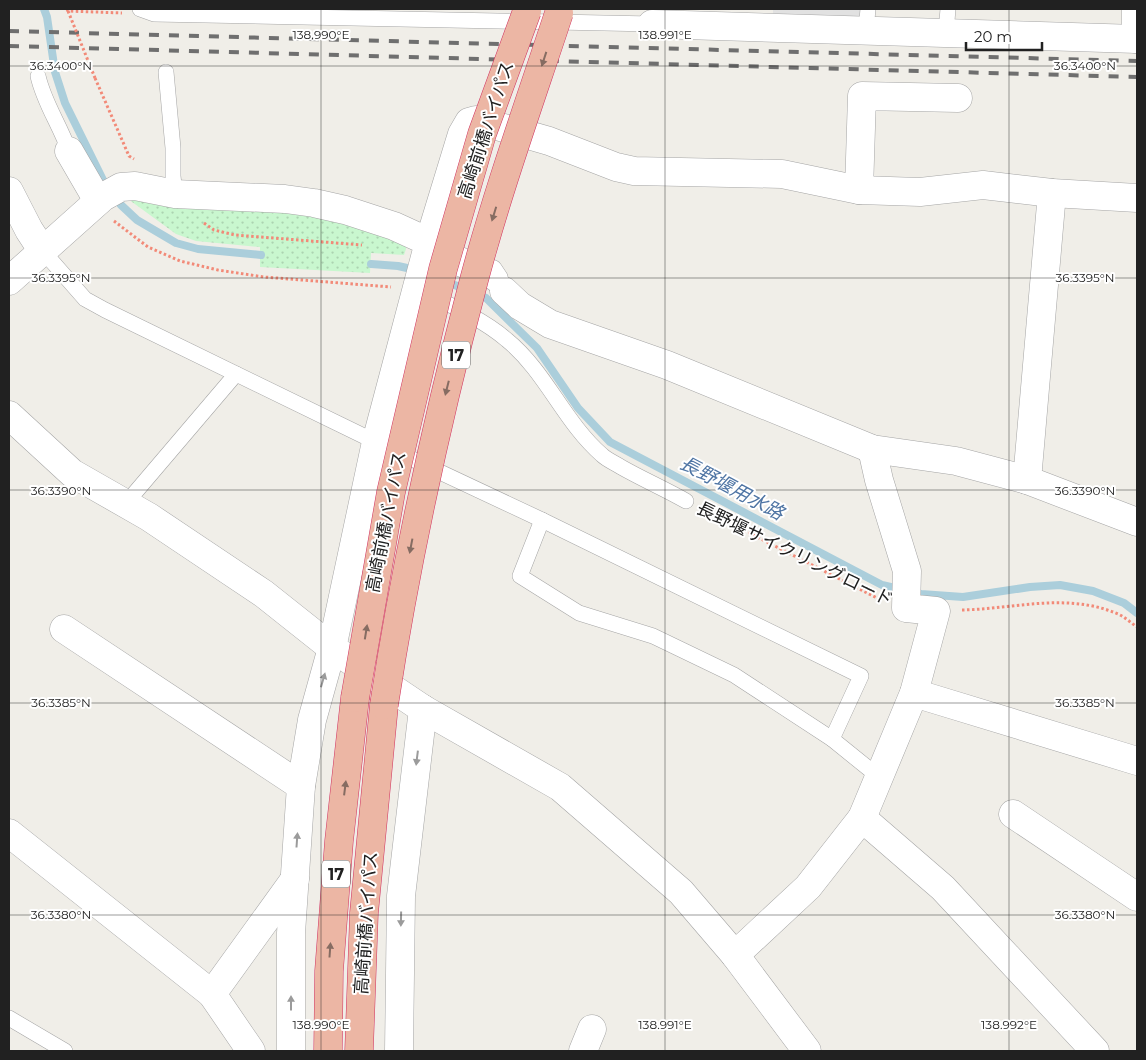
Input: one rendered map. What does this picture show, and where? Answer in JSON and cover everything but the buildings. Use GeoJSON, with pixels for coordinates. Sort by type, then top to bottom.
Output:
{"type":"FeatureCollection","features":[{"type":"Feature","properties":{"kind":"highway","name":"高崎前橋バイパス"},"geometry":{"type":"LineString","coordinates":[[328,1051],[329,971],[336,878],[355,698],[390,492],[443,269],[482,134],[528,10]]}},
{"type":"Feature","properties":{"kind":"highway","name":"高崎前橋バイパス"},"geometry":{"type":"LineString","coordinates":[[359,1051],[364,913],[384,705],[398,611],[436,434],[475,278],[517,139],[560,11]]}},
{"type":"Feature","properties":{"kind":"street"},"geometry":{"type":"LineString","coordinates":[[652,24],[867,19],[947,21],[1137,39],[1136,9]]}},
{"type":"Feature","properties":{"kind":"street"},"geometry":{"type":"LineString","coordinates":[[859,190],[862,96],[958,98]]}},
{"type":"Feature","properties":{"kind":"street"},"geometry":{"type":"LineString","coordinates":[[291,1051],[291,932],[300,786],[312,720],[332,648],[376,442],[416,286],[462,134],[468,122],[476,120],[549,141],[616,167],[634,171],[782,174],[859,190],[920,192],[983,185],[1052,193],[1137,198]]}},
{"type":"Feature","properties":{"kind":"street"},"geometry":{"type":"LineString","coordinates":[[68,151],[107,195]]}},
{"type":"Feature","properties":{"kind":"street"},"geometry":{"type":"LineString","coordinates":[[9,281],[42,250],[107,195],[134,186],[175,194],[285,199],[314,203],[345,210],[394,226],[426,248]]}},
{"type":"Feature","properties":{"kind":"street"},"geometry":{"type":"LineString","coordinates":[[9,191],[29,230],[42,250]]}},
{"type":"Feature","properties":{"kind":"street"},"geometry":{"type":"LineString","coordinates":[[1027,480],[1052,193]]}},
{"type":"Feature","properties":{"kind":"street"},"geometry":{"type":"LineString","coordinates":[[504,291],[520,306],[550,324],[667,365],[872,449],[956,462],[1027,480],[1137,521]]}},
{"type":"Feature","properties":{"kind":"street"},"geometry":{"type":"LineString","coordinates":[[9,415],[72,473],[149,517],[264,594],[332,648],[423,709],[560,787],[681,892],[734,956],[807,1051]]}},
{"type":"Feature","properties":{"kind":"street"},"geometry":{"type":"LineString","coordinates":[[872,449],[878,480],[907,571],[906,603]]}},
{"type":"Feature","properties":{"kind":"street","name":"長野堰サイクリングロード"},"geometry":{"type":"LineString","coordinates":[[906,603],[936,610]]}},
{"type":"Feature","properties":{"kind":"street"},"geometry":{"type":"LineString","coordinates":[[734,956],[808,887],[862,818],[914,692],[936,610]]}},
{"type":"Feature","properties":{"kind":"street"},"geometry":{"type":"LineString","coordinates":[[64,629],[300,786]]}},
{"type":"Feature","properties":{"kind":"street"},"geometry":{"type":"LineString","coordinates":[[914,692],[1137,761]]}},
{"type":"Feature","properties":{"kind":"street"},"geometry":{"type":"LineString","coordinates":[[399,1051],[401,896],[423,709]]}},
{"type":"Feature","properties":{"kind":"street"},"geometry":{"type":"LineString","coordinates":[[1013,814],[1137,897]]}},
{"type":"Feature","properties":{"kind":"street"},"geometry":{"type":"LineString","coordinates":[[862,818],[943,888],[1095,1051]]}},
{"type":"Feature","properties":{"kind":"street"},"geometry":{"type":"LineString","coordinates":[[9,833],[212,994],[242,1048]]}},
{"type":"Feature","properties":{"kind":"street"},"geometry":{"type":"LineString","coordinates":[[212,994],[295,880]]}},
{"type":"Feature","properties":{"kind":"lane"},"geometry":{"type":"LineString","coordinates":[[136,11],[154,14],[608,15],[652,24]]}},
{"type":"Feature","properties":{"kind":"lane"},"geometry":{"type":"LineString","coordinates":[[166,72],[175,194]]}},
{"type":"Feature","properties":{"kind":"lane"},"geometry":{"type":"LineString","coordinates":[[38,76],[42,92],[59,124],[68,151]]}},
{"type":"Feature","properties":{"kind":"lane"},"geometry":{"type":"LineString","coordinates":[[426,248],[494,268],[500,277],[504,291]]}},
{"type":"Feature","properties":{"kind":"lane"},"geometry":{"type":"LineString","coordinates":[[42,250],[85,299],[861,676],[832,739]]}},
{"type":"Feature","properties":{"kind":"lane"},"geometry":{"type":"LineString","coordinates":[[416,286],[491,328],[508,340],[546,385],[582,436],[603,456],[634,475],[686,501]]}},
{"type":"Feature","properties":{"kind":"lane"},"geometry":{"type":"LineString","coordinates":[[127,504],[236,374]]}},
{"type":"Feature","properties":{"kind":"lane"},"geometry":{"type":"LineString","coordinates":[[542,520],[520,576],[579,613],[653,636],[734,675],[832,739],[879,777]]}},
{"type":"Feature","properties":{"kind":"lane"},"geometry":{"type":"LineString","coordinates":[[9,1018],[65,1051]]}},
{"type":"Feature","properties":{"kind":"path"},"geometry":{"type":"LineString","coordinates":[[136,11],[68,10],[129,156],[136,160]]}},
{"type":"Feature","properties":{"kind":"path"},"geometry":{"type":"LineString","coordinates":[[107,195],[106,215],[148,247],[180,261],[218,270],[264,277],[416,286]]}},
{"type":"Feature","properties":{"kind":"path"},"geometry":{"type":"LineString","coordinates":[[198,218],[214,230],[235,236],[368,246]]}},
{"type":"Feature","properties":{"kind":"path","name":"長野堰サイクリングロード"},"geometry":{"type":"LineString","coordinates":[[686,501],[881,600],[906,603]]}},
{"type":"Feature","properties":{"kind":"path"},"geometry":{"type":"LineString","coordinates":[[936,610],[965,610],[1032,602],[1060,602],[1089,605],[1120,614],[1137,627]]}},
{"type":"Feature","properties":{"kind":"green space"},"geometry":{"type":"Polygon","coordinates":[[[128,199],[299,209],[405,238],[406,249],[404,255],[371,253],[370,273],[260,267],[260,247],[196,241],[176,234],[128,199]]]}},
{"type":"Feature","properties":{"kind":"shaded area"},"geometry":{"type":"Polygon","coordinates":[[[773,9],[862,9],[861,20],[773,18],[773,9]]]}},
{"type":"Feature","properties":{"kind":"waterway","name":"長野堰用水路"},"geometry":{"type":"LineString","coordinates":[[44,9],[47,17],[55,72],[65,103],[105,184],[121,205],[137,220],[176,243],[198,249],[261,255]]}},
{"type":"Feature","properties":{"kind":"waterway","name":"長野堰用水路"},"geometry":{"type":"LineString","coordinates":[[371,264],[398,266],[416,270]]}},
{"type":"Feature","properties":{"kind":"waterway","name":"長野堰用水路"},"geometry":{"type":"LineString","coordinates":[[445,281],[486,298],[537,348],[578,408],[610,442],[882,585],[921,594],[963,597],[1030,587],[1060,585],[1093,591],[1124,603],[1137,613]]}},
{"type":"Feature","properties":{"kind":"railway"},"geometry":{"type":"LineString","coordinates":[[9,31],[1137,61]]}},
{"type":"Feature","properties":{"kind":"railway"},"geometry":{"type":"LineString","coordinates":[[9,46],[1137,77]]}}]}
